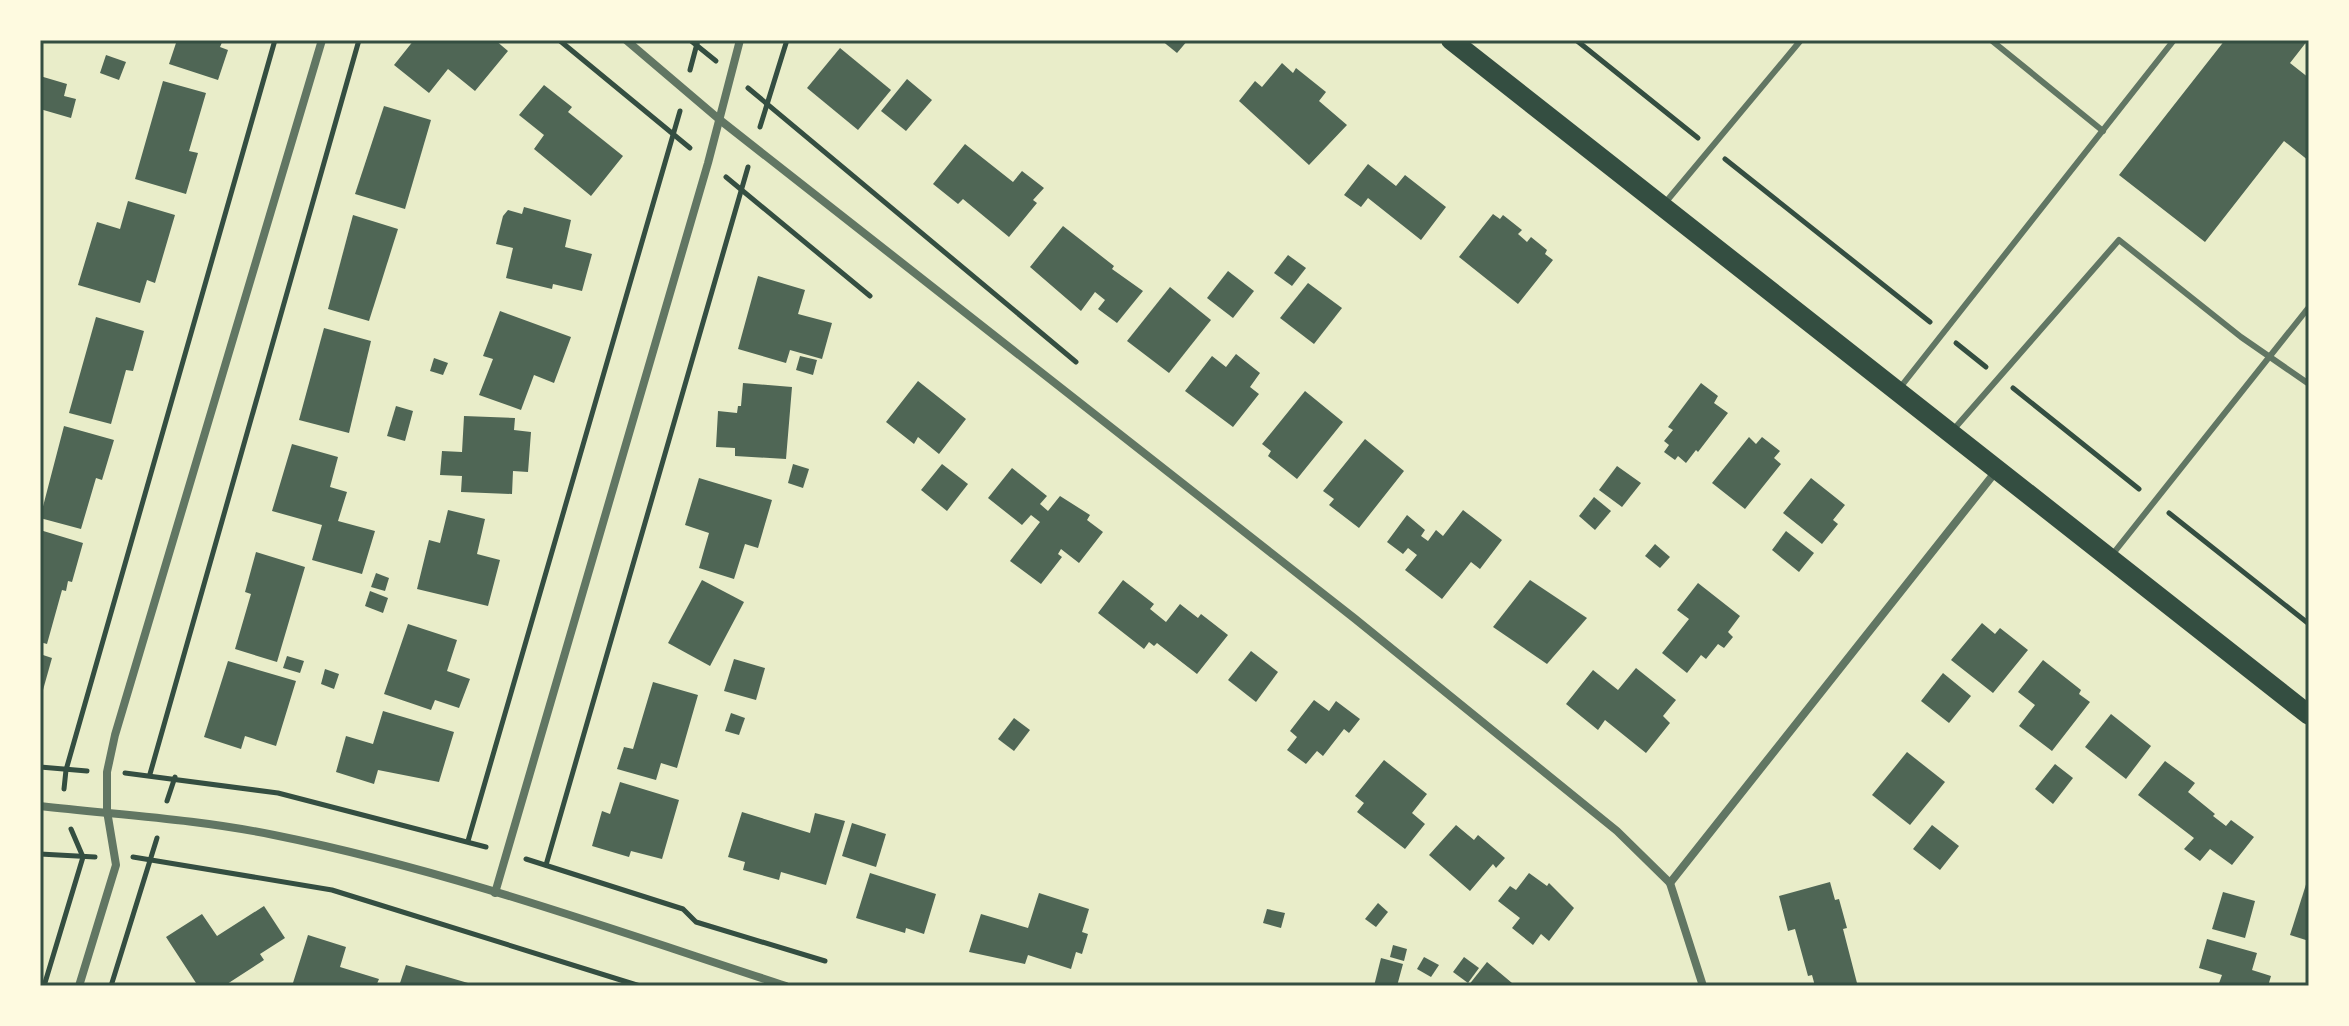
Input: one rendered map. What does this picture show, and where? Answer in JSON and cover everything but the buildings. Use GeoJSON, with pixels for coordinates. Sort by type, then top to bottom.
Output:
{"type":"FeatureCollection","features":[{"type":"Feature","properties":{"kind":"main road"},"geometry":{"type":"LineString","coordinates":[[1451,40],[2309,715]]}},
{"type":"Feature","properties":{"kind":"street"},"geometry":{"type":"LineString","coordinates":[[79,986],[116,856],[107,811],[107,772],[119,720],[322,40]]}},
{"type":"Feature","properties":{"kind":"street"},"geometry":{"type":"LineString","coordinates":[[626,40],[720,120],[1354,618],[1617,831],[1670,883],[1703,986]]}},
{"type":"Feature","properties":{"kind":"street"},"geometry":{"type":"LineString","coordinates":[[495,893],[720,120],[740,40]]}},
{"type":"Feature","properties":{"kind":"street"},"geometry":{"type":"LineString","coordinates":[[1670,883],[1998,469]]}},
{"type":"Feature","properties":{"kind":"street"},"geometry":{"type":"LineString","coordinates":[[40,806],[163,817],[274,835],[397,863],[786,986]]}},
{"type":"Feature","properties":{"kind":"lane"},"geometry":{"type":"LineString","coordinates":[[1663,206],[1801,40]]}},
{"type":"Feature","properties":{"kind":"lane"},"geometry":{"type":"LineString","coordinates":[[1991,40],[2103,131]]}},
{"type":"Feature","properties":{"kind":"lane"},"geometry":{"type":"LineString","coordinates":[[1898,390],[2174,40]]}},
{"type":"Feature","properties":{"kind":"lane"},"geometry":{"type":"LineString","coordinates":[[1951,432],[2119,240],[2309,384]]}},
{"type":"Feature","properties":{"kind":"lane"},"geometry":{"type":"LineString","coordinates":[[2110,557],[2309,307]]}},
{"type":"Feature","properties":{"kind":"path"},"geometry":{"type":"LineString","coordinates":[[44,986],[83,857],[62,809],[66,770],[275,40]]}},
{"type":"Feature","properties":{"kind":"path"},"geometry":{"type":"LineString","coordinates":[[150,774],[359,40]]}},
{"type":"Feature","properties":{"kind":"path"},"geometry":{"type":"LineString","coordinates":[[690,40],[1076,362]]}},
{"type":"Feature","properties":{"kind":"path"},"geometry":{"type":"LineString","coordinates":[[546,865],[787,40]]}},
{"type":"Feature","properties":{"kind":"path"},"geometry":{"type":"LineString","coordinates":[[468,841],[697,43]]}},
{"type":"Feature","properties":{"kind":"path"},"geometry":{"type":"LineString","coordinates":[[40,767],[150,774],[278,793],[468,841],[683,909],[696,922],[825,961]]}},
{"type":"Feature","properties":{"kind":"path"},"geometry":{"type":"LineString","coordinates":[[111,986],[175,777]]}},
{"type":"Feature","properties":{"kind":"path"},"geometry":{"type":"LineString","coordinates":[[40,854],[151,858],[332,890],[640,986]]}}]}
